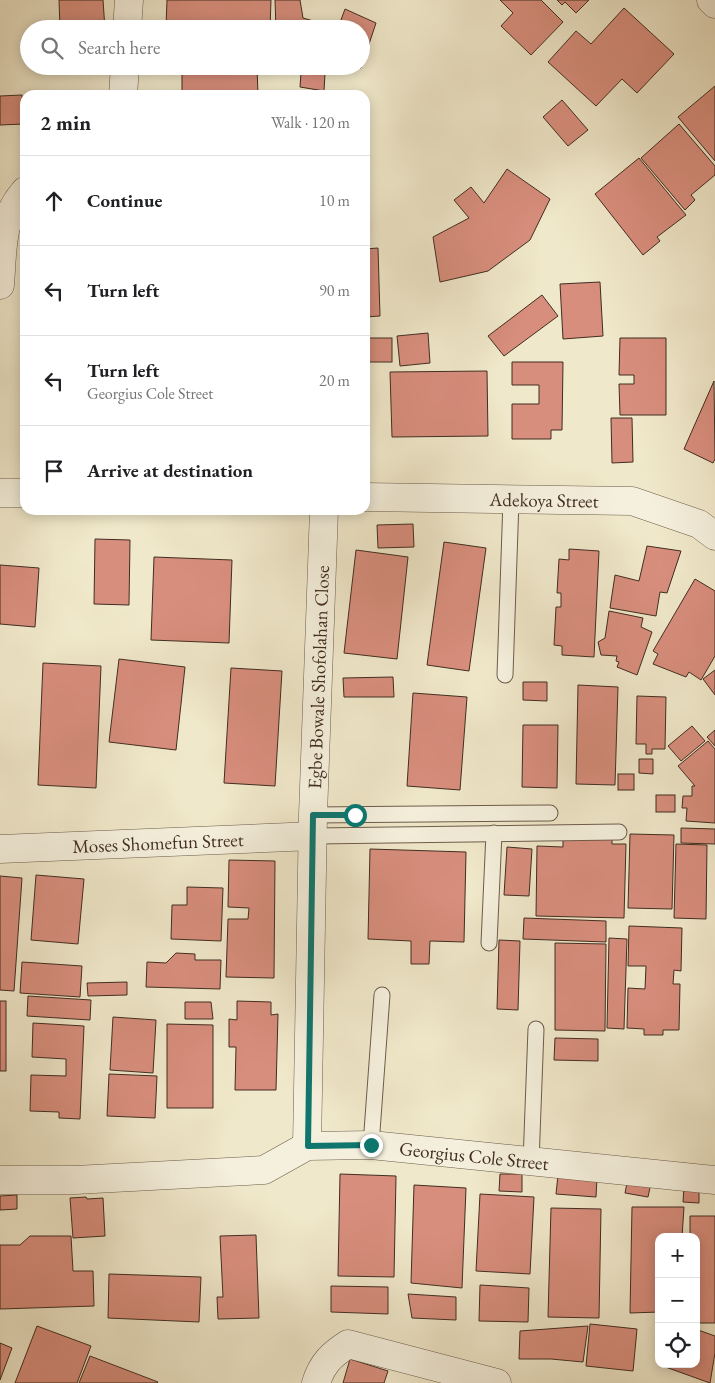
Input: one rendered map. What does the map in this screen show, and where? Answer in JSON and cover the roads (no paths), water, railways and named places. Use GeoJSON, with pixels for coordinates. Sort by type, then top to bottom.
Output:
{"type":"FeatureCollection","features":[{"type":"Feature","properties":{"kind":"street"},"geometry":{"type":"LineString","coordinates":[[128,20],[129,0]]}},
{"type":"Feature","properties":{"kind":"street"},"geometry":{"type":"LineString","coordinates":[[711,0],[715,4]]}},
{"type":"Feature","properties":{"kind":"street"},"geometry":{"type":"LineString","coordinates":[[123,90],[124,75]]}},
{"type":"Feature","properties":{"kind":"street"},"geometry":{"type":"LineString","coordinates":[[0,285],[5,223],[20,197]]}},
{"type":"Feature","properties":{"kind":"street"},"geometry":{"type":"LineString","coordinates":[[0,493],[20,493]]}},
{"type":"Feature","properties":{"kind":"street","name":"Adekoya Street"},"geometry":{"type":"LineString","coordinates":[[370,498],[632,501],[699,524],[715,536]]}},
{"type":"Feature","properties":{"kind":"street","name":"Egbe Bowale Shofolahan Close"},"geometry":{"type":"LineString","coordinates":[[308,1146],[314,826],[324,515]]}},
{"type":"Feature","properties":{"kind":"street","name":"Moses Shomefun Street"},"geometry":{"type":"LineString","coordinates":[[0,849],[314,826]]}},
{"type":"Feature","properties":{"kind":"street","name":"Georgius Cole Street"},"geometry":{"type":"LineString","coordinates":[[0,1180],[75,1180],[264,1170],[308,1146],[371,1145],[715,1180]]}},
{"type":"Feature","properties":{"kind":"street"},"geometry":{"type":"LineString","coordinates":[[316,1383],[321,1368],[332,1354],[348,1344],[497,1383]]}},
{"type":"Feature","properties":{"kind":"lane"},"geometry":{"type":"LineString","coordinates":[[504,675],[511,500]]}},
{"type":"Feature","properties":{"kind":"lane"},"geometry":{"type":"LineString","coordinates":[[314,826],[550,813]]}},
{"type":"Feature","properties":{"kind":"lane"},"geometry":{"type":"LineString","coordinates":[[314,826],[494,833],[619,832]]}},
{"type":"Feature","properties":{"kind":"lane"},"geometry":{"type":"LineString","coordinates":[[489,943],[494,833]]}},
{"type":"Feature","properties":{"kind":"lane"},"geometry":{"type":"LineString","coordinates":[[371,1145],[382,995]]}},
{"type":"Feature","properties":{"kind":"lane"},"geometry":{"type":"LineString","coordinates":[[531,1162],[536,1029]]}}]}
